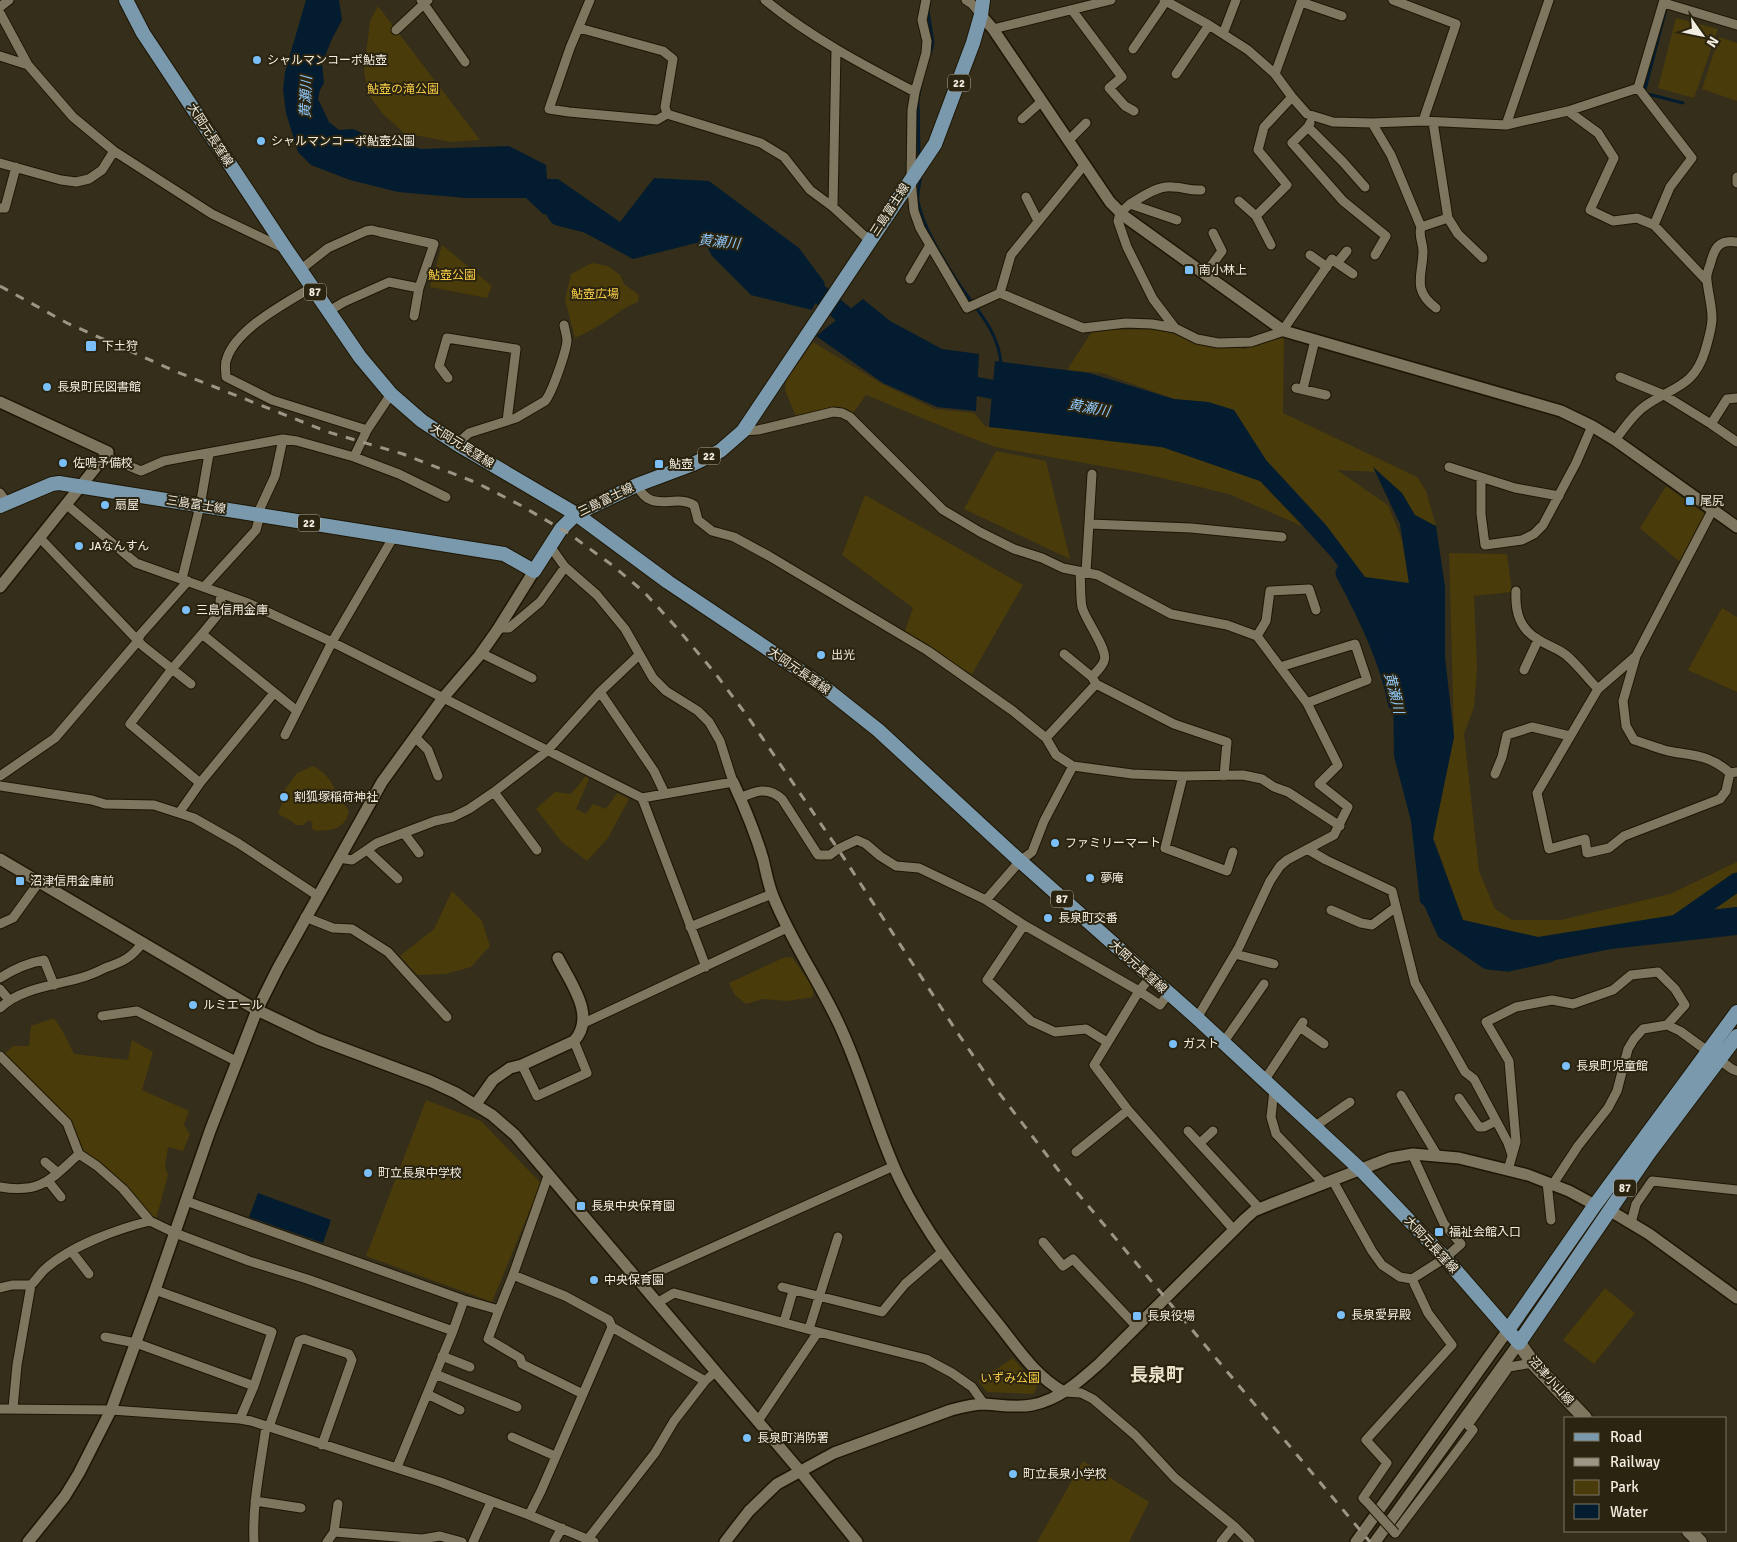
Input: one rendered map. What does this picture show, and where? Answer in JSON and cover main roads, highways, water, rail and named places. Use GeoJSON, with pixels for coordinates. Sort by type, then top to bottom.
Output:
{"type":"FeatureCollection","features":[{"type":"Feature","properties":{"kind":"main road","name":"大岡元長窪線"},"geometry":{"type":"LineString","coordinates":[[126,0],[143,32],[300,270],[360,357],[391,394],[422,421],[457,444],[576,514],[668,582],[820,684],[878,730],[1361,1170],[1445,1258],[1518,1343]]}},
{"type":"Feature","properties":{"kind":"main road","name":"三島富士線"},"geometry":{"type":"LineString","coordinates":[[2,501],[59,483],[504,554],[534,571],[561,529],[576,514],[637,485],[693,464],[720,450],[743,431],[935,144],[982,15],[983,0]]}},
{"type":"Feature","properties":{"kind":"main road","name":"87"},"geometry":{"type":"LineString","coordinates":[[1518,1343],[1637,1171],[1714,1055],[1737,1012]]}},
{"type":"Feature","properties":{"kind":"main road","name":"87"},"geometry":{"type":"LineString","coordinates":[[1508,1330],[1595,1205],[1714,1055],[1737,1036]]}},
{"type":"Feature","properties":{"kind":"main road","name":"沼津小山線"},"geometry":{"type":"LineString","coordinates":[[1518,1343],[1533,1363],[1584,1417]]}},
{"type":"Feature","properties":{"kind":"main road"},"geometry":{"type":"LineString","coordinates":[[1690,1532],[1700,1542]]}},
{"type":"Feature","properties":{"kind":"water"},"geometry":{"type":"Polygon","coordinates":[[[306,0],[339,0],[342,20],[322,64],[324,83],[318,99],[329,122],[339,130],[353,129],[369,136],[389,138],[421,149],[509,146],[546,165],[547,179],[558,179],[620,222],[654,178],[709,181],[799,248],[825,283],[812,310],[751,295],[712,256],[704,241],[633,259],[565,222],[553,204],[548,184],[550,215],[543,214],[526,198],[466,198],[398,192],[350,180],[311,165],[298,152],[286,113],[283,90],[285,72],[306,0]]]}},
{"type":"Feature","properties":{"kind":"water"},"geometry":{"type":"Polygon","coordinates":[[[863,299],[890,321],[942,349],[979,354],[976,411],[937,407],[883,383],[816,336],[863,299]]]}},
{"type":"Feature","properties":{"kind":"water"},"geometry":{"type":"Polygon","coordinates":[[[995,361],[1089,373],[1174,399],[1208,402],[1234,410],[1266,460],[1326,525],[1365,577],[1409,583],[1400,524],[1373,467],[1402,493],[1415,515],[1436,526],[1445,587],[1445,657],[1454,737],[1433,839],[1463,920],[1538,937],[1699,911],[1737,907],[1737,935],[1611,949],[1545,962],[1472,950],[1420,902],[1411,821],[1394,756],[1393,680],[1358,596],[1333,559],[1260,481],[1162,447],[989,427],[995,361]]]}},
{"type":"Feature","properties":{"kind":"water"},"geometry":{"type":"Polygon","coordinates":[[[258,1193],[331,1220],[323,1243],[249,1217],[258,1193]]]}},
{"type":"Feature","properties":{"kind":"waterway"},"geometry":{"type":"LineString","coordinates":[[930,0],[928,11],[933,43],[930,55]]}},
{"type":"Feature","properties":{"kind":"waterway"},"geometry":{"type":"LineString","coordinates":[[1667,5],[1644,93],[1683,103]]}},
{"type":"Feature","properties":{"kind":"waterway"},"geometry":{"type":"LineString","coordinates":[[919,158],[918,100],[921,85]]}},
{"type":"Feature","properties":{"kind":"waterway"},"geometry":{"type":"LineString","coordinates":[[921,175],[918,201],[925,222],[951,271],[993,333],[1001,364]]}},
{"type":"Feature","properties":{"kind":"waterway","name":"黄瀬川"},"geometry":{"type":"LineString","coordinates":[[532,185],[542,187],[558,216],[586,223]]}},
{"type":"Feature","properties":{"kind":"waterway","name":"黄瀬川"},"geometry":{"type":"LineString","coordinates":[[801,278],[843,314],[857,334]]}},
{"type":"Feature","properties":{"kind":"waterway","name":"黄瀬川"},"geometry":{"type":"LineString","coordinates":[[953,382],[1017,394]]}},
{"type":"Feature","properties":{"kind":"waterway","name":"黄瀬川"},"geometry":{"type":"LineString","coordinates":[[1345,573],[1383,653],[1394,686],[1397,702]]}},
{"type":"Feature","properties":{"kind":"waterway"},"geometry":{"type":"LineString","coordinates":[[1674,926],[1737,882]]}},
{"type":"Feature","properties":{"kind":"waterway","name":"黄瀬川"},"geometry":{"type":"LineString","coordinates":[[1433,902],[1446,931],[1488,960],[1508,962],[1549,953]]}},
{"type":"Feature","properties":{"kind":"railway"},"geometry":{"type":"LineString","coordinates":[[0,286],[67,323],[177,372],[328,432],[403,454],[477,483],[568,533],[612,565],[644,592],[715,673],[748,717],[838,849],[996,1089],[1059,1171],[1370,1542]]}},
{"type":"Feature","properties":{"kind":"place","name":"シャルマンコーポ鮎壺"},"geometry":{"type":"Point","coordinates":[257,60]}},
{"type":"Feature","properties":{"kind":"place","name":"シャルマンコーポ鮎壺公園"},"geometry":{"type":"Point","coordinates":[261,141]}},
{"type":"Feature","properties":{"kind":"place","name":"南小林上"},"geometry":{"type":"Point","coordinates":[1189,270]}},
{"type":"Feature","properties":{"kind":"place","name":"下土狩"},"geometry":{"type":"Point","coordinates":[91,346]}},
{"type":"Feature","properties":{"kind":"place","name":"長泉町民図書館"},"geometry":{"type":"Point","coordinates":[47,387]}},
{"type":"Feature","properties":{"kind":"place","name":"佐鳴予備校"},"geometry":{"type":"Point","coordinates":[63,463]}},
{"type":"Feature","properties":{"kind":"place","name":"鮎壺"},"geometry":{"type":"Point","coordinates":[659,464]}},
{"type":"Feature","properties":{"kind":"place","name":"尾尻"},"geometry":{"type":"Point","coordinates":[1690,501]}},
{"type":"Feature","properties":{"kind":"place","name":"扇屋"},"geometry":{"type":"Point","coordinates":[105,505]}},
{"type":"Feature","properties":{"kind":"place","name":"JAなんすん"},"geometry":{"type":"Point","coordinates":[79,546]}},
{"type":"Feature","properties":{"kind":"place","name":"三島信用金庫"},"geometry":{"type":"Point","coordinates":[186,610]}},
{"type":"Feature","properties":{"kind":"place","name":"出光"},"geometry":{"type":"Point","coordinates":[821,655]}},
{"type":"Feature","properties":{"kind":"place","name":"割狐塚稲荷神社"},"geometry":{"type":"Point","coordinates":[284,797]}},
{"type":"Feature","properties":{"kind":"place","name":"ファミリーマート"},"geometry":{"type":"Point","coordinates":[1055,843]}},
{"type":"Feature","properties":{"kind":"place","name":"夢庵"},"geometry":{"type":"Point","coordinates":[1090,878]}},
{"type":"Feature","properties":{"kind":"place","name":"沼津信用金庫前"},"geometry":{"type":"Point","coordinates":[20,881]}},
{"type":"Feature","properties":{"kind":"place","name":"長泉町交番"},"geometry":{"type":"Point","coordinates":[1048,918]}},
{"type":"Feature","properties":{"kind":"place","name":"ルミエール"},"geometry":{"type":"Point","coordinates":[193,1005]}},
{"type":"Feature","properties":{"kind":"place","name":"ガスト"},"geometry":{"type":"Point","coordinates":[1173,1044]}},
{"type":"Feature","properties":{"kind":"place","name":"長泉町児童館"},"geometry":{"type":"Point","coordinates":[1566,1066]}},
{"type":"Feature","properties":{"kind":"place","name":"町立長泉中学校"},"geometry":{"type":"Point","coordinates":[368,1173]}},
{"type":"Feature","properties":{"kind":"place","name":"長泉中央保育園"},"geometry":{"type":"Point","coordinates":[581,1206]}},
{"type":"Feature","properties":{"kind":"place","name":"福祉会館入口"},"geometry":{"type":"Point","coordinates":[1439,1232]}},
{"type":"Feature","properties":{"kind":"place","name":"中央保育園"},"geometry":{"type":"Point","coordinates":[594,1280]}},
{"type":"Feature","properties":{"kind":"place","name":"長泉愛昇殿"},"geometry":{"type":"Point","coordinates":[1341,1315]}},
{"type":"Feature","properties":{"kind":"place","name":"長泉役場"},"geometry":{"type":"Point","coordinates":[1137,1316]}},
{"type":"Feature","properties":{"kind":"place","name":"長泉町消防署"},"geometry":{"type":"Point","coordinates":[747,1438]}},
{"type":"Feature","properties":{"kind":"place","name":"町立長泉小学校"},"geometry":{"type":"Point","coordinates":[1013,1474]}},
{"type":"Feature","properties":{"kind":"district","name":"長泉町"},"geometry":{"type":"Point","coordinates":[1157,1375]}},
{"type":"Feature","properties":{"kind":"park label","name":"鮎壺の滝公園"},"geometry":{"type":"Point","coordinates":[403,89]}},
{"type":"Feature","properties":{"kind":"park label","name":"鮎壺公園"},"geometry":{"type":"Point","coordinates":[452,275]}},
{"type":"Feature","properties":{"kind":"park label","name":"鮎壺広場"},"geometry":{"type":"Point","coordinates":[595,294]}},
{"type":"Feature","properties":{"kind":"park label","name":"いずみ公園"},"geometry":{"type":"Point","coordinates":[1010,1378]}}]}
